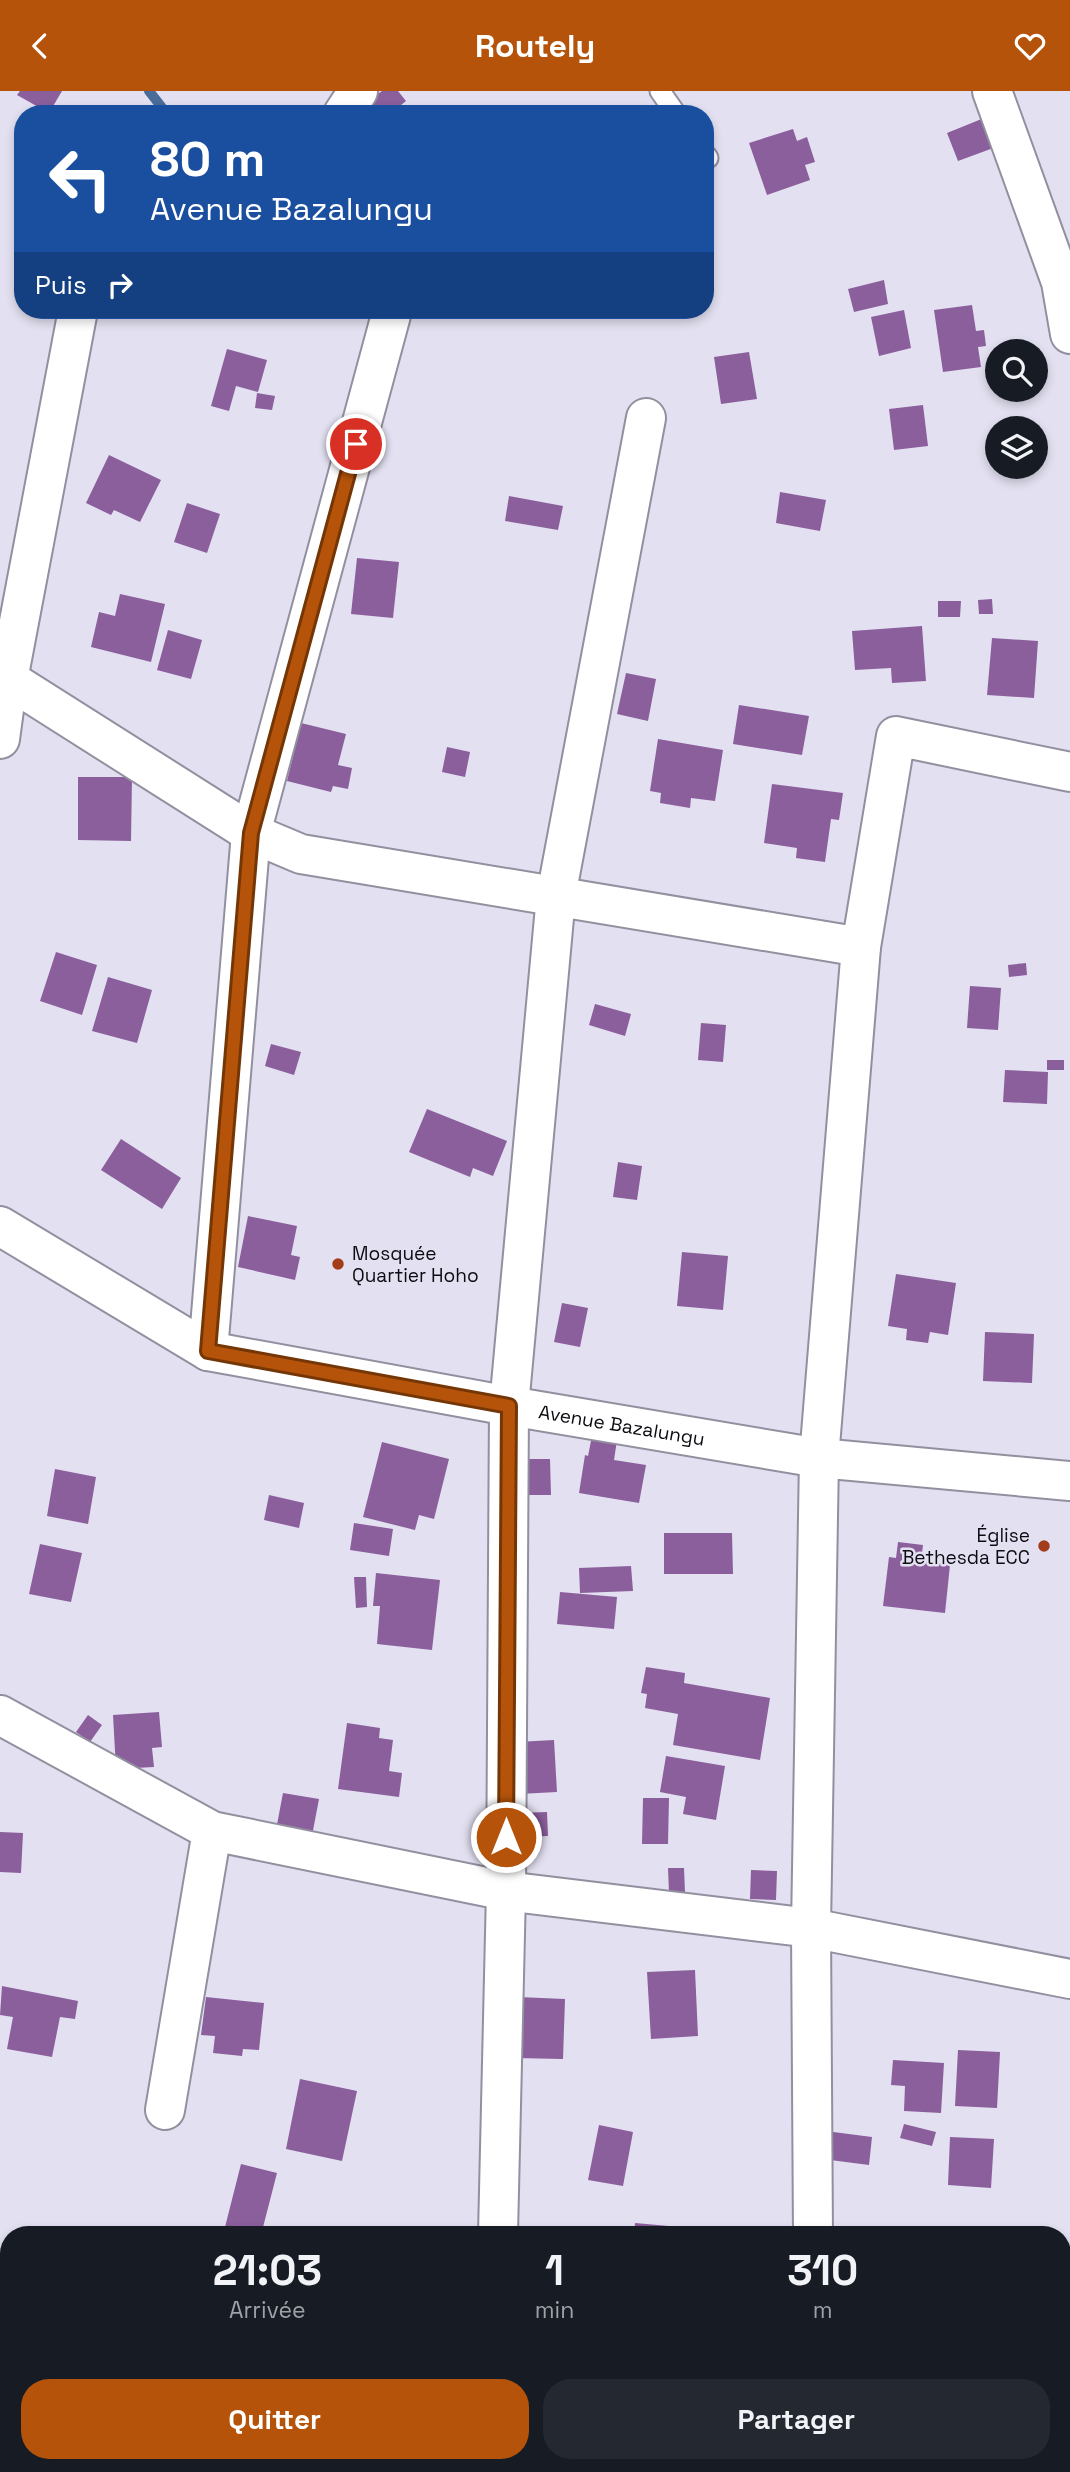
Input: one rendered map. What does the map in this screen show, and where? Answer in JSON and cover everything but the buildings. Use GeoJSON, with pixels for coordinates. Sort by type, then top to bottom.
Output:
{"type":"FeatureCollection","features":[{"type":"Feature","properties":{"kind":"street"},"geometry":{"type":"LineString","coordinates":[[992,91],[1065,281],[1070,334]]}},
{"type":"Feature","properties":{"kind":"street"},"geometry":{"type":"LineString","coordinates":[[0,739],[4,677],[76,319]]}},
{"type":"Feature","properties":{"kind":"street"},"geometry":{"type":"LineString","coordinates":[[208,1351],[251,833],[390,319]]}},
{"type":"Feature","properties":{"kind":"street"},"geometry":{"type":"LineString","coordinates":[[498,2226],[506,1891],[509,1406],[556,896],[646,418]]}},
{"type":"Feature","properties":{"kind":"street"},"geometry":{"type":"LineString","coordinates":[[4,677],[251,833],[301,854],[861,947]]}},
{"type":"Feature","properties":{"kind":"street"},"geometry":{"type":"LineString","coordinates":[[813,2226],[811,1928],[819,1458],[861,947],[896,736],[1070,772]]}},
{"type":"Feature","properties":{"kind":"street","name":"Avenue Bazalungu"},"geometry":{"type":"LineString","coordinates":[[0,1226],[208,1351],[509,1406],[819,1458],[1070,1481]]}},
{"type":"Feature","properties":{"kind":"street"},"geometry":{"type":"LineString","coordinates":[[0,1715],[212,1831],[506,1891],[811,1928],[1070,1979]]}},
{"type":"Feature","properties":{"kind":"street"},"geometry":{"type":"LineString","coordinates":[[165,2110],[212,1831]]}},
{"type":"Feature","properties":{"kind":"waterway"},"geometry":{"type":"LineString","coordinates":[[149,91],[160,105]]}},
{"type":"Feature","properties":{"kind":"place","name":"Mosquée Quartier Hoho"},"geometry":{"type":"Point","coordinates":[338,1264]}},
{"type":"Feature","properties":{"kind":"place","name":"Église Bethesda ECC"},"geometry":{"type":"Point","coordinates":[1044,1546]}},
{"type":"Feature","properties":{"kind":"route"},"geometry":{"type":"LineString","coordinates":[[356,444],[251,833],[208,1351],[509,1406],[506,1837]]}}]}
